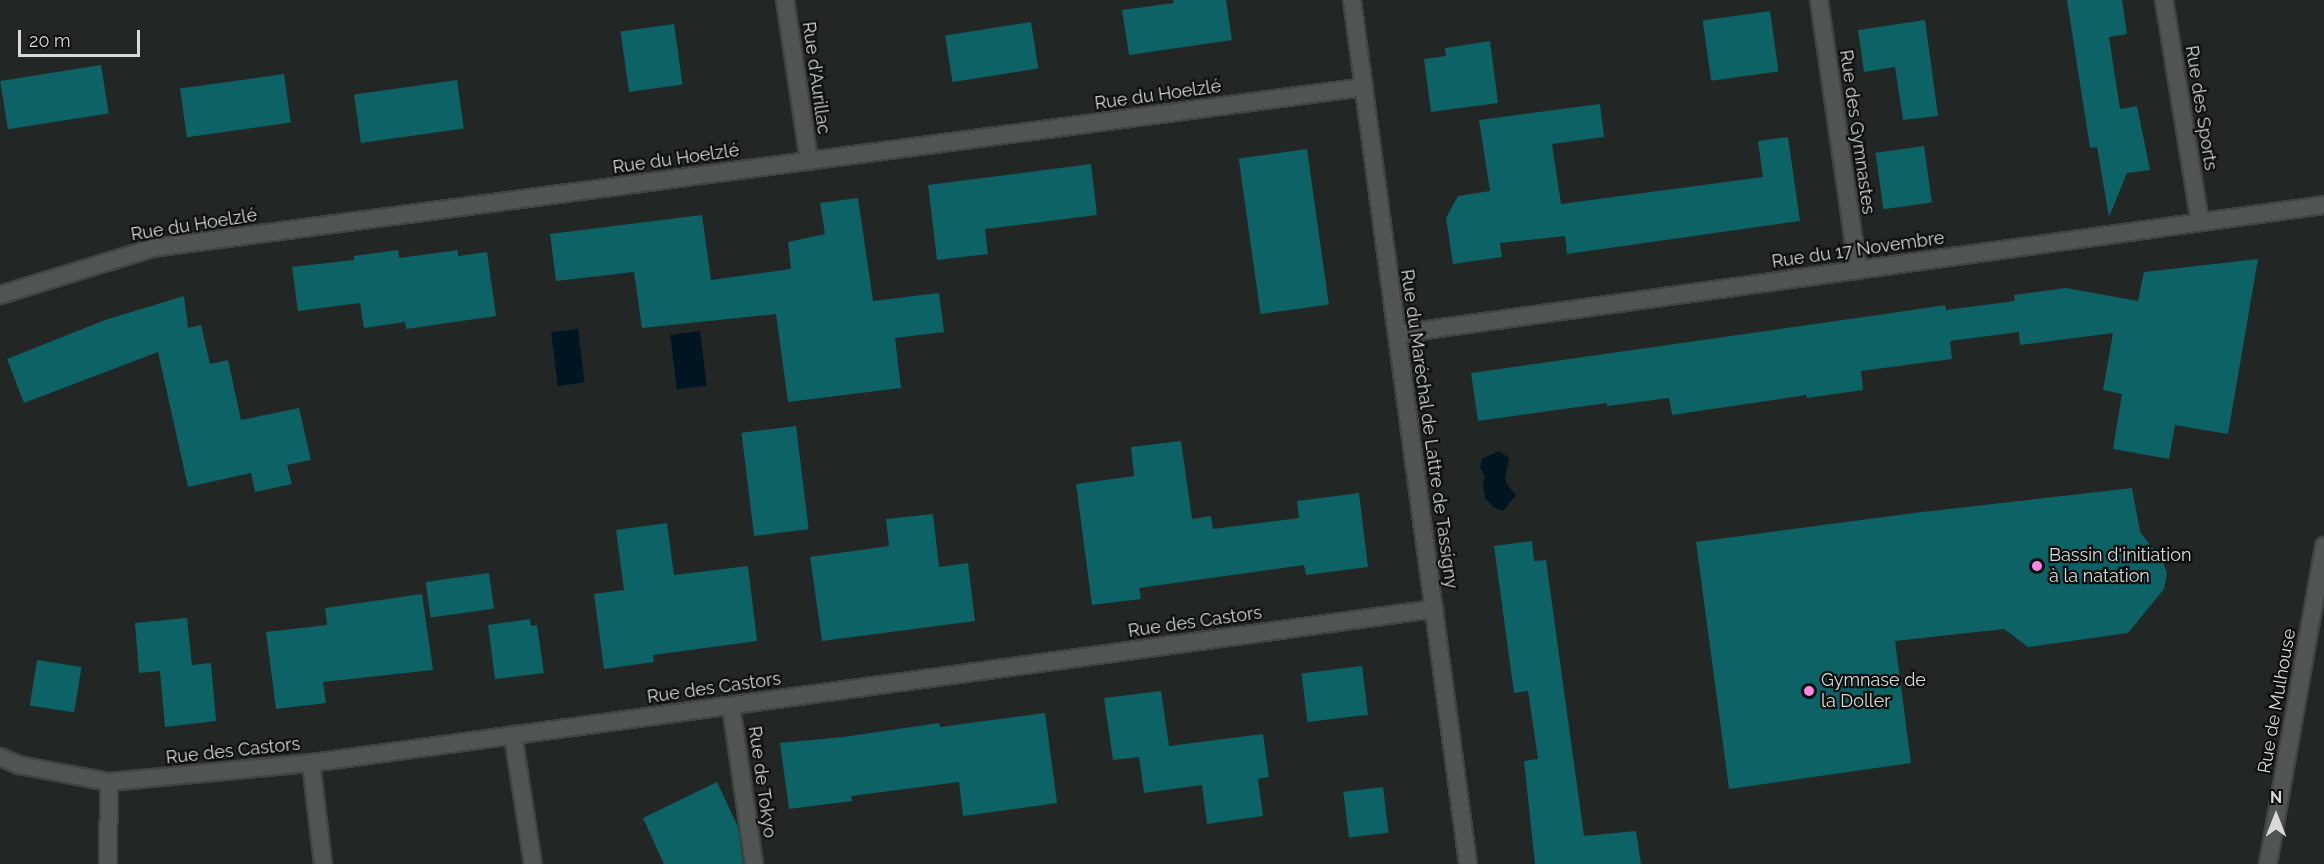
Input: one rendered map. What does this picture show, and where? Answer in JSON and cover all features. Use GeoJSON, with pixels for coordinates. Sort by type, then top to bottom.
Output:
{"type":"FeatureCollection","features":[{"type":"Feature","properties":{"kind":"street","name":"Rue d'Aurillac"},"geometry":{"type":"LineString","coordinates":[[785,0],[809,161]]}},
{"type":"Feature","properties":{"kind":"street","name":"Rue du Maréchal de Lattre de Tassigny"},"geometry":{"type":"LineString","coordinates":[[1352,0],[1468,864]]}},
{"type":"Feature","properties":{"kind":"street","name":"Rue des Gymnastes"},"geometry":{"type":"LineString","coordinates":[[1819,0],[1858,270]]}},
{"type":"Feature","properties":{"kind":"street","name":"Rue des Sports"},"geometry":{"type":"LineString","coordinates":[[2164,0],[2200,222]]}},
{"type":"Feature","properties":{"kind":"street","name":"Rue du Hoelzlé"},"geometry":{"type":"LineString","coordinates":[[0,295],[153,248],[1364,87]]}},
{"type":"Feature","properties":{"kind":"street","name":"Rue du 17 Novembre"},"geometry":{"type":"LineString","coordinates":[[1397,334],[2324,205]]}},
{"type":"Feature","properties":{"kind":"street","name":"Rue de Mulhouse"},"geometry":{"type":"LineString","coordinates":[[2268,864],[2324,546]]}},
{"type":"Feature","properties":{"kind":"street","name":"Rue des Castors"},"geometry":{"type":"LineString","coordinates":[[0,757],[20,765],[109,783],[311,763],[1434,609]]}},
{"type":"Feature","properties":{"kind":"street","name":"Rue de Tokyo"},"geometry":{"type":"LineString","coordinates":[[731,706],[754,864]]}},
{"type":"Feature","properties":{"kind":"street"},"geometry":{"type":"LineString","coordinates":[[513,735],[532,864]]}},
{"type":"Feature","properties":{"kind":"street"},"geometry":{"type":"LineString","coordinates":[[311,763],[323,864]]}},
{"type":"Feature","properties":{"kind":"street"},"geometry":{"type":"LineString","coordinates":[[108,864],[109,783]]}},
{"type":"Feature","properties":{"kind":"water"},"geometry":{"type":"Polygon","coordinates":[[[578,329],[585,383],[558,386],[551,332],[578,329]]]}},
{"type":"Feature","properties":{"kind":"water"},"geometry":{"type":"Polygon","coordinates":[[[700,331],[707,386],[677,389],[670,335],[700,331]]]}},
{"type":"Feature","properties":{"kind":"water"},"geometry":{"type":"Polygon","coordinates":[[[1499,451],[1509,458],[1505,478],[1508,486],[1516,495],[1503,511],[1493,507],[1485,498],[1483,482],[1485,477],[1480,467],[1482,459],[1499,451]]]}},
{"type":"Feature","properties":{"kind":"building"},"geometry":{"type":"Polygon","coordinates":[[[1173,0],[1226,0],[1232,40],[1129,55],[1122,10],[1174,3],[1173,0]]]}},
{"type":"Feature","properties":{"kind":"building"},"geometry":{"type":"Polygon","coordinates":[[[2067,0],[2122,0],[2127,34],[2109,37],[2120,109],[2137,106],[2150,170],[2127,173],[2109,217],[2097,147],[2090,148],[2067,0]]]}},
{"type":"Feature","properties":{"kind":"building"},"geometry":{"type":"Polygon","coordinates":[[[1770,11],[1778,71],[1711,81],[1703,20],[1770,11]]]}},
{"type":"Feature","properties":{"kind":"building"},"geometry":{"type":"Polygon","coordinates":[[[1925,20],[1938,116],[1903,120],[1895,67],[1864,72],[1858,30],[1925,20]]]}},
{"type":"Feature","properties":{"kind":"building"},"geometry":{"type":"Polygon","coordinates":[[[1031,22],[1038,68],[952,82],[945,36],[1031,22]]]}},
{"type":"Feature","properties":{"kind":"building"},"geometry":{"type":"Polygon","coordinates":[[[674,24],[682,84],[629,92],[621,32],[674,24]]]}},
{"type":"Feature","properties":{"kind":"building"},"geometry":{"type":"Polygon","coordinates":[[[1490,41],[1498,103],[1431,112],[1424,59],[1446,56],[1445,48],[1490,41]]]}},
{"type":"Feature","properties":{"kind":"building"},"geometry":{"type":"Polygon","coordinates":[[[101,65],[109,113],[8,129],[0,81],[101,65]]]}},
{"type":"Feature","properties":{"kind":"building"},"geometry":{"type":"Polygon","coordinates":[[[284,74],[291,123],[187,137],[180,89],[284,74]]]}},
{"type":"Feature","properties":{"kind":"building"},"geometry":{"type":"Polygon","coordinates":[[[457,80],[464,129],[361,143],[354,94],[457,80]]]}},
{"type":"Feature","properties":{"kind":"building"},"geometry":{"type":"Polygon","coordinates":[[[1600,104],[1604,137],[1552,144],[1561,204],[1763,177],[1758,141],[1788,137],[1800,221],[1567,254],[1565,236],[1500,243],[1502,257],[1453,264],[1446,218],[1458,196],[1490,191],[1479,120],[1600,104]]]}},
{"type":"Feature","properties":{"kind":"building"},"geometry":{"type":"Polygon","coordinates":[[[1924,146],[1932,202],[1883,209],[1875,153],[1924,146]]]}},
{"type":"Feature","properties":{"kind":"building"},"geometry":{"type":"Polygon","coordinates":[[[1307,149],[1329,304],[1261,314],[1239,159],[1307,149]]]}},
{"type":"Feature","properties":{"kind":"building"},"geometry":{"type":"Polygon","coordinates":[[[1091,164],[1097,215],[985,229],[988,254],[937,260],[928,185],[1091,164]]]}},
{"type":"Feature","properties":{"kind":"building"},"geometry":{"type":"Polygon","coordinates":[[[858,198],[873,301],[939,293],[944,332],[895,338],[901,388],[788,402],[776,314],[642,328],[634,272],[556,281],[550,234],[702,215],[711,280],[791,269],[788,242],[825,234],[820,203],[858,198]]]}},
{"type":"Feature","properties":{"kind":"building"},"geometry":{"type":"Polygon","coordinates":[[[398,250],[399,258],[458,250],[458,256],[487,252],[496,316],[406,329],[405,322],[364,328],[360,303],[298,311],[292,267],[354,260],[354,256],[398,250]]]}},
{"type":"Feature","properties":{"kind":"building"},"geometry":{"type":"Polygon","coordinates":[[[2258,259],[2228,434],[2175,425],[2169,459],[2113,449],[2122,394],[2103,390],[2113,333],[2020,345],[2019,332],[1950,341],[1952,359],[1861,371],[1863,390],[1807,398],[1806,395],[1672,415],[1669,398],[1607,406],[1607,403],[1478,421],[1471,373],[1945,305],[1946,310],[2015,301],[2014,295],[2066,288],[2138,301],[2144,272],[2258,259]]]}},
{"type":"Feature","properties":{"kind":"building"},"geometry":{"type":"Polygon","coordinates":[[[184,296],[188,328],[201,325],[210,364],[228,360],[241,420],[299,408],[311,460],[287,465],[292,484],[255,492],[251,473],[188,487],[158,352],[24,403],[7,359],[105,320],[184,296]]]}},
{"type":"Feature","properties":{"kind":"building"},"geometry":{"type":"Polygon","coordinates":[[[796,426],[809,529],[754,536],[741,433],[796,426]]]}},
{"type":"Feature","properties":{"kind":"building"},"geometry":{"type":"Polygon","coordinates":[[[1181,441],[1192,519],[1211,516],[1213,529],[1299,518],[1297,501],[1359,493],[1368,567],[1306,575],[1304,565],[1139,588],[1141,599],[1092,605],[1076,484],[1134,476],[1131,447],[1181,441]]]}},
{"type":"Feature","properties":{"kind":"building"},"geometry":{"type":"Polygon","coordinates":[[[2132,488],[2140,532],[2162,560],[2167,573],[2164,589],[2128,633],[2028,647],[2004,629],[1895,641],[1911,763],[1729,789],[1696,542],[1914,513],[2132,488]]]}},
{"type":"Feature","properties":{"kind":"building"},"geometry":{"type":"Polygon","coordinates":[[[933,514],[939,567],[968,563],[975,621],[822,641],[810,557],[889,546],[886,519],[933,514]]]}},
{"type":"Feature","properties":{"kind":"building"},"geometry":{"type":"Polygon","coordinates":[[[667,523],[674,575],[748,566],[757,641],[653,655],[654,662],[604,669],[594,594],[624,590],[616,530],[667,523]]]}},
{"type":"Feature","properties":{"kind":"building"},"geometry":{"type":"Polygon","coordinates":[[[1532,541],[1534,561],[1546,560],[1584,836],[1636,831],[1641,864],[1535,864],[1524,761],[1538,759],[1528,691],[1514,693],[1494,546],[1532,541]]]}},
{"type":"Feature","properties":{"kind":"building"},"geometry":{"type":"Polygon","coordinates":[[[489,573],[494,609],[431,618],[426,582],[489,573]]]}},
{"type":"Feature","properties":{"kind":"building"},"geometry":{"type":"Polygon","coordinates":[[[422,594],[433,670],[323,682],[326,703],[276,709],[266,632],[327,625],[325,608],[422,594]]]}},
{"type":"Feature","properties":{"kind":"building"},"geometry":{"type":"Polygon","coordinates":[[[187,618],[192,665],[211,663],[216,721],[165,727],[160,671],[139,673],[135,623],[187,618]]]}},
{"type":"Feature","properties":{"kind":"building"},"geometry":{"type":"Polygon","coordinates":[[[530,619],[531,626],[537,625],[544,673],[495,679],[488,625],[530,619]]]}},
{"type":"Feature","properties":{"kind":"building"},"geometry":{"type":"Polygon","coordinates":[[[37,660],[81,667],[74,712],[30,705],[37,660]]]}},
{"type":"Feature","properties":{"kind":"building"},"geometry":{"type":"Polygon","coordinates":[[[1362,666],[1368,715],[1307,722],[1301,673],[1362,666]]]}},
{"type":"Feature","properties":{"kind":"building"},"geometry":{"type":"Polygon","coordinates":[[[1161,691],[1169,746],[1263,734],[1269,777],[1258,779],[1263,816],[1207,824],[1202,785],[1144,793],[1139,757],[1113,760],[1104,698],[1161,691]]]}},
{"type":"Feature","properties":{"kind":"building"},"geometry":{"type":"Polygon","coordinates":[[[1045,713],[1057,803],[963,816],[959,782],[851,796],[852,801],[789,809],[780,743],[843,737],[939,723],[940,727],[1045,713]]]}},
{"type":"Feature","properties":{"kind":"building"},"geometry":{"type":"Polygon","coordinates":[[[717,782],[738,827],[743,864],[664,864],[643,818],[717,782]]]}},
{"type":"Feature","properties":{"kind":"building"},"geometry":{"type":"Polygon","coordinates":[[[1383,787],[1389,833],[1349,838],[1343,792],[1383,787]]]}},
{"type":"Feature","properties":{"kind":"place","name":"Bassin d'initiation à la natation"},"geometry":{"type":"Point","coordinates":[2037,566]}},
{"type":"Feature","properties":{"kind":"place","name":"Gymnase de la Doller"},"geometry":{"type":"Point","coordinates":[1809,691]}}]}
